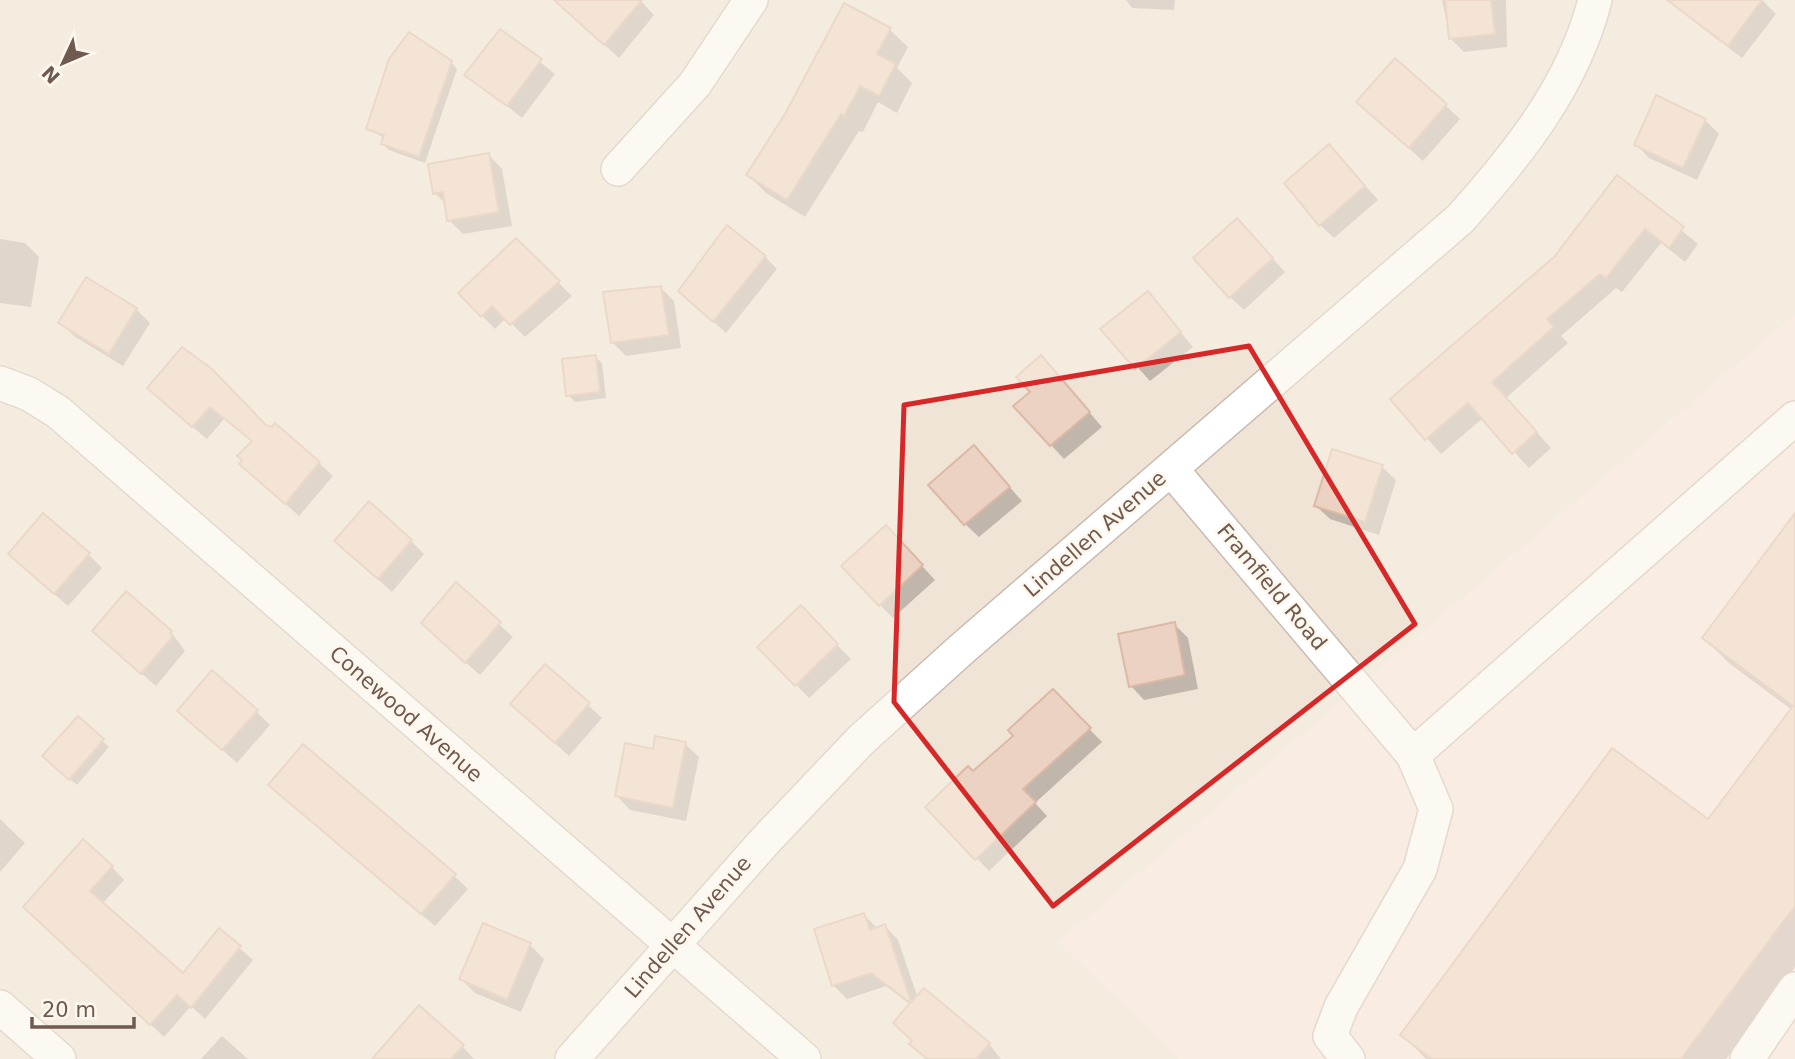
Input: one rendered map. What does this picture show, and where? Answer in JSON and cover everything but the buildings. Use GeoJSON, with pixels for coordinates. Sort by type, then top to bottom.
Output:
{"type":"FeatureCollection","features":[{"type":"Feature","properties":{"kind":"street"},"geometry":{"type":"LineString","coordinates":[[618,169],[695,84],[751,0]]}},
{"type":"Feature","properties":{"kind":"street","name":"Lindellen Avenue"},"geometry":{"type":"LineString","coordinates":[[572,1059],[860,740],[1468,210],[1507,166],[1543,116],[1572,64],[1595,0]]}},
{"type":"Feature","properties":{"kind":"street","name":"Conewood Avenue"},"geometry":{"type":"LineString","coordinates":[[0,383],[29,394],[58,412],[803,1059]]}},
{"type":"Feature","properties":{"kind":"street"},"geometry":{"type":"LineString","coordinates":[[1413,755],[1795,418]]}},
{"type":"Feature","properties":{"kind":"street","name":"Framfield Road"},"geometry":{"type":"LineString","coordinates":[[1171,469],[1413,755],[1436,809],[1420,869],[1341,1007],[1330,1036],[1348,1059]]}},
{"type":"Feature","properties":{"kind":"street"},"geometry":{"type":"LineString","coordinates":[[1747,1059],[1795,989]]}},
{"type":"Feature","properties":{"kind":"street"},"geometry":{"type":"LineString","coordinates":[[0,1007],[59,1059]]}},
{"type":"Feature","properties":{"kind":"highlighted area"},"geometry":{"type":"Polygon","coordinates":[[[1249,346],[1415,624],[1053,906],[894,702],[904,405],[1249,346]]]}},
{"type":"Feature","properties":{"kind":"shaded area"},"geometry":{"type":"Polygon","coordinates":[[[0,0],[1795,0],[1795,315],[1059,942],[1180,1059],[0,1059],[0,0]]]}},
{"type":"Feature","properties":{"kind":"shaded area"},"geometry":{"type":"Polygon","coordinates":[[[1795,315],[1795,1059],[1179,1059],[1058,942],[1795,315]]]}}]}
